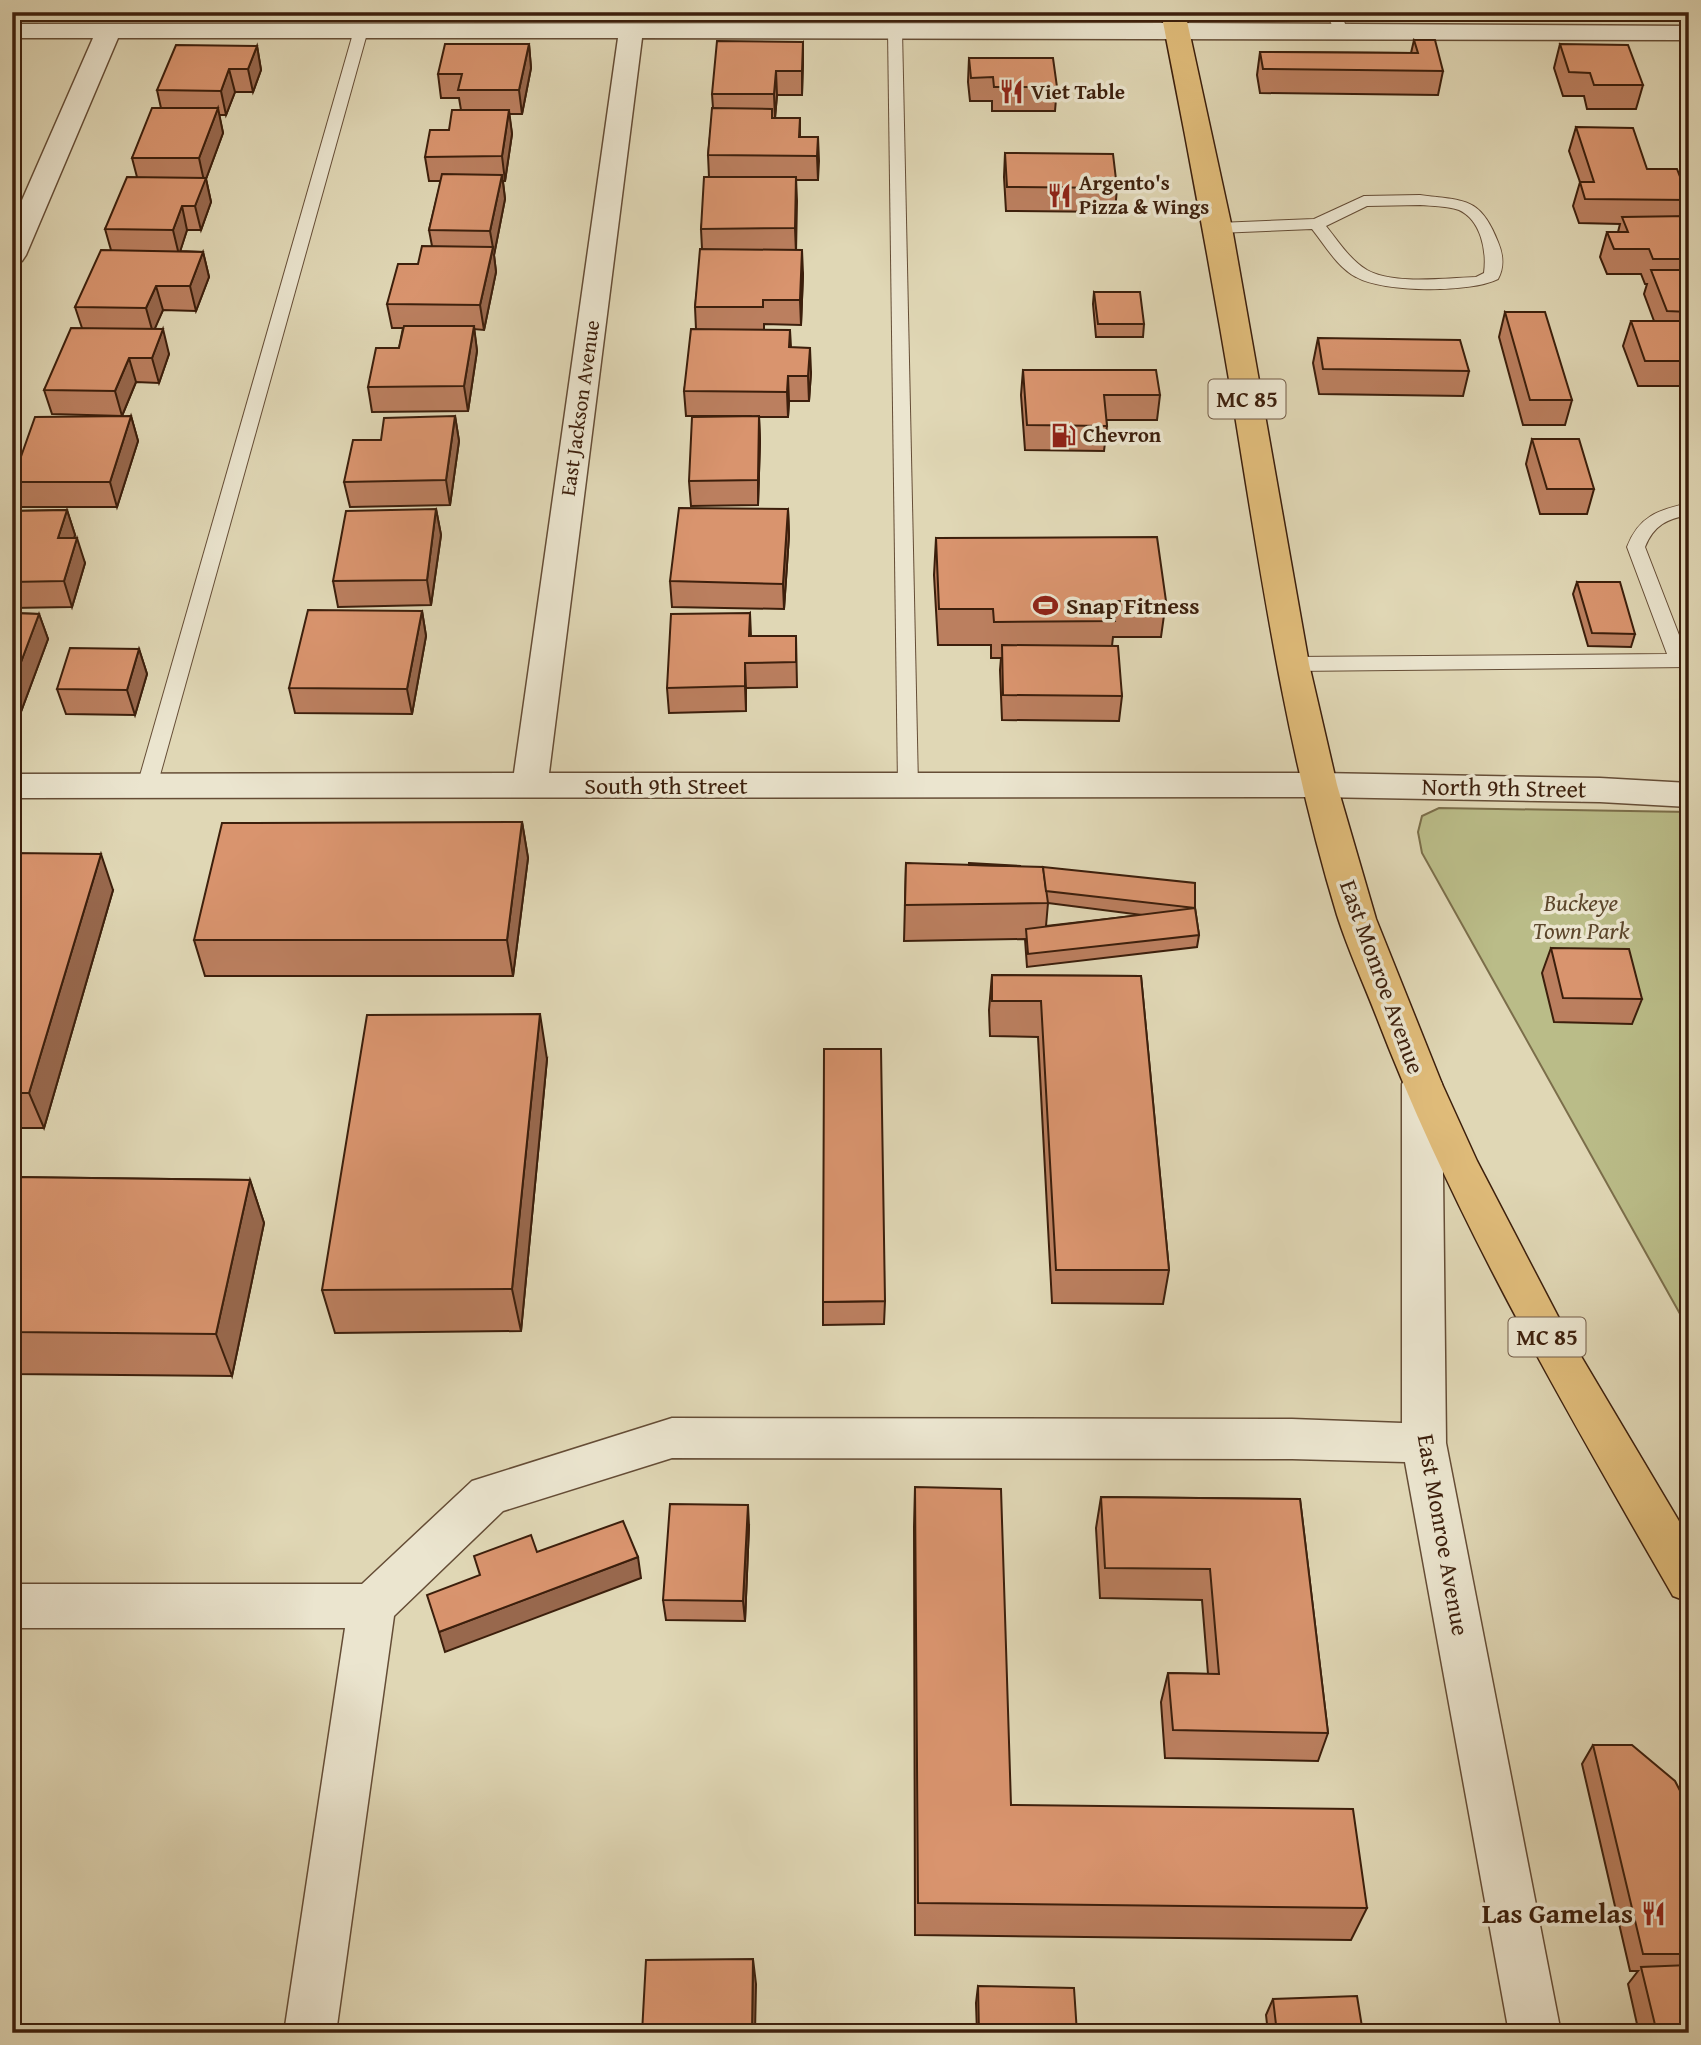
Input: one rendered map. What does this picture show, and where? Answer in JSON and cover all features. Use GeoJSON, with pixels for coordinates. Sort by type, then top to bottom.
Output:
{"type":"FeatureCollection","features":[{"type":"Feature","properties":{"kind":"main road","name":"East Monroe Avenue"},"geometry":{"type":"LineString","coordinates":[[1175,21],[1218,229],[1292,664],[1320,785],[1357,919],[1422,1084]]}},
{"type":"Feature","properties":{"kind":"main road","name":"MC 85"},"geometry":{"type":"LineString","coordinates":[[1422,1084],[1457,1162],[1548,1339],[1689,1581]]}},
{"type":"Feature","properties":{"kind":"street"},"geometry":{"type":"LineString","coordinates":[[12,31],[895,30],[1175,21],[1685,29]]}},
{"type":"Feature","properties":{"kind":"street","name":"East Jackson Avenue"},"geometry":{"type":"LineString","coordinates":[[530,786],[631,30]]}},
{"type":"Feature","properties":{"kind":"street"},"geometry":{"type":"LineString","coordinates":[[12,255],[108,32]]}},
{"type":"Feature","properties":{"kind":"street","name":"South 9th Street"},"geometry":{"type":"LineString","coordinates":[[12,786],[1320,785]]}},
{"type":"Feature","properties":{"kind":"street","name":"North 9th Street"},"geometry":{"type":"LineString","coordinates":[[1320,785],[1548,789],[1689,795]]}},
{"type":"Feature","properties":{"kind":"street","name":"East Monroe Avenue"},"geometry":{"type":"LineString","coordinates":[[1422,1084],[1424,1443],[1535,2033]]}},
{"type":"Feature","properties":{"kind":"street"},"geometry":{"type":"LineString","coordinates":[[310,2033],[372,1606],[488,1495],[672,1437],[1293,1439],[1424,1443]]}},
{"type":"Feature","properties":{"kind":"street"},"geometry":{"type":"LineString","coordinates":[[12,1606],[372,1606]]}},
{"type":"Feature","properties":{"kind":"lane"},"geometry":{"type":"LineString","coordinates":[[147,786],[361,30]]}},
{"type":"Feature","properties":{"kind":"lane"},"geometry":{"type":"LineString","coordinates":[[895,30],[908,786]]}},
{"type":"Feature","properties":{"kind":"lane"},"geometry":{"type":"LineString","coordinates":[[1218,229],[1317,224],[1364,201],[1420,200],[1463,206],[1481,219],[1495,255],[1492,275],[1479,282],[1402,284],[1362,274],[1341,256],[1317,224]]}},
{"type":"Feature","properties":{"kind":"lane"},"geometry":{"type":"LineString","coordinates":[[1292,664],[1684,660],[1636,547],[1642,529],[1659,516],[1689,509]]}},
{"type":"Feature","properties":{"kind":"green space","name":"Buckeye Town Park"},"geometry":{"type":"Polygon","coordinates":[[[1439,808],[1689,812],[1689,1330],[1422,853],[1418,832],[1422,816],[1439,808]]]}},
{"type":"Feature","properties":{"kind":"building"},"geometry":{"type":"Polygon","coordinates":[[[1414,40],[1435,40],[1443,71],[1263,69],[1260,52],[1418,53],[1414,40]]]}},
{"type":"Feature","properties":{"kind":"building"},"geometry":{"type":"Polygon","coordinates":[[[717,41],[803,42],[802,71],[776,71],[774,94],[712,94],[717,41]]]}},
{"type":"Feature","properties":{"kind":"building"},"geometry":{"type":"Polygon","coordinates":[[[445,44],[529,44],[519,90],[458,90],[462,74],[438,74],[445,44]]]}},
{"type":"Feature","properties":{"kind":"building"},"geometry":{"type":"Polygon","coordinates":[[[1560,44],[1628,45],[1643,85],[1594,85],[1590,73],[1569,72],[1560,44]]]}},
{"type":"Feature","properties":{"kind":"building"},"geometry":{"type":"Polygon","coordinates":[[[176,45],[257,46],[248,69],[229,69],[221,91],[157,90],[176,45]]]}},
{"type":"Feature","properties":{"kind":"building"},"geometry":{"type":"Polygon","coordinates":[[[969,58],[1053,58],[1057,87],[994,87],[993,77],[971,78],[969,58]]]}},
{"type":"Feature","properties":{"kind":"building"},"geometry":{"type":"Polygon","coordinates":[[[152,108],[218,108],[199,158],[132,158],[152,108]]]}},
{"type":"Feature","properties":{"kind":"building"},"geometry":{"type":"Polygon","coordinates":[[[712,108],[772,109],[772,118],[800,118],[799,137],[818,137],[817,156],[708,155],[712,108]]]}},
{"type":"Feature","properties":{"kind":"building"},"geometry":{"type":"Polygon","coordinates":[[[452,110],[509,110],[502,156],[425,157],[430,130],[449,130],[452,110]]]}},
{"type":"Feature","properties":{"kind":"building"},"geometry":{"type":"Polygon","coordinates":[[[1576,127],[1633,128],[1647,169],[1677,169],[1689,200],[1585,199],[1580,182],[1594,182],[1576,127]]]}},
{"type":"Feature","properties":{"kind":"building"},"geometry":{"type":"Polygon","coordinates":[[[1005,153],[1113,154],[1117,188],[1007,187],[1005,153]]]}},
{"type":"Feature","properties":{"kind":"building"},"geometry":{"type":"Polygon","coordinates":[[[442,174],[502,175],[490,231],[429,230],[442,174]]]}},
{"type":"Feature","properties":{"kind":"building"},"geometry":{"type":"Polygon","coordinates":[[[127,177],[206,178],[195,206],[182,206],[173,230],[105,229],[127,177]]]}},
{"type":"Feature","properties":{"kind":"building"},"geometry":{"type":"Polygon","coordinates":[[[704,177],[796,177],[795,228],[701,229],[704,177]]]}},
{"type":"Feature","properties":{"kind":"building"},"geometry":{"type":"Polygon","coordinates":[[[1689,216],[1689,259],[1653,259],[1649,249],[1614,249],[1607,232],[1628,232],[1622,217],[1689,216]]]}},
{"type":"Feature","properties":{"kind":"building"},"geometry":{"type":"Polygon","coordinates":[[[422,246],[493,247],[480,305],[387,304],[398,264],[418,264],[422,246]]]}},
{"type":"Feature","properties":{"kind":"building"},"geometry":{"type":"Polygon","coordinates":[[[700,249],[802,250],[800,300],[763,300],[763,307],[695,307],[700,249]]]}},
{"type":"Feature","properties":{"kind":"building"},"geometry":{"type":"Polygon","coordinates":[[[101,250],[203,252],[190,286],[156,286],[146,308],[75,307],[101,250]]]}},
{"type":"Feature","properties":{"kind":"building"},"geometry":{"type":"Polygon","coordinates":[[[1651,270],[1689,270],[1689,312],[1667,311],[1651,270]]]}},
{"type":"Feature","properties":{"kind":"building"},"geometry":{"type":"Polygon","coordinates":[[[1094,292],[1140,292],[1144,324],[1098,324],[1094,292]]]}},
{"type":"Feature","properties":{"kind":"building"},"geometry":{"type":"Polygon","coordinates":[[[1505,312],[1545,312],[1572,400],[1530,400],[1505,312]]]}},
{"type":"Feature","properties":{"kind":"building"},"geometry":{"type":"Polygon","coordinates":[[[1631,321],[1689,321],[1689,361],[1645,361],[1631,321]]]}},
{"type":"Feature","properties":{"kind":"building"},"geometry":{"type":"Polygon","coordinates":[[[404,326],[474,326],[464,386],[368,387],[376,348],[399,348],[404,326]]]}},
{"type":"Feature","properties":{"kind":"building"},"geometry":{"type":"Polygon","coordinates":[[[71,328],[163,329],[152,358],[129,358],[115,391],[44,390],[71,328]]]}},
{"type":"Feature","properties":{"kind":"building"},"geometry":{"type":"Polygon","coordinates":[[[691,329],[790,330],[789,347],[810,348],[808,376],[788,376],[787,392],[684,391],[691,329]]]}},
{"type":"Feature","properties":{"kind":"building"},"geometry":{"type":"Polygon","coordinates":[[[1318,338],[1460,340],[1469,371],[1323,369],[1318,338]]]}},
{"type":"Feature","properties":{"kind":"building"},"geometry":{"type":"Polygon","coordinates":[[[1023,370],[1156,370],[1160,395],[1104,395],[1107,426],[1027,425],[1023,370]]]}},
{"type":"Feature","properties":{"kind":"building"},"geometry":{"type":"Polygon","coordinates":[[[131,416],[110,482],[12,482],[35,417],[131,416]]]}},
{"type":"Feature","properties":{"kind":"building"},"geometry":{"type":"Polygon","coordinates":[[[455,416],[446,480],[344,482],[353,440],[381,440],[384,418],[455,416]]]}},
{"type":"Feature","properties":{"kind":"building"},"geometry":{"type":"Polygon","coordinates":[[[759,416],[758,480],[689,481],[692,417],[759,416]]]}},
{"type":"Feature","properties":{"kind":"building"},"geometry":{"type":"Polygon","coordinates":[[[1532,439],[1579,439],[1594,489],[1547,489],[1532,439]]]}},
{"type":"Feature","properties":{"kind":"building"},"geometry":{"type":"Polygon","coordinates":[[[679,508],[788,509],[783,584],[670,581],[679,508]]]}},
{"type":"Feature","properties":{"kind":"building"},"geometry":{"type":"Polygon","coordinates":[[[436,509],[427,580],[333,581],[346,511],[436,509]]]}},
{"type":"Feature","properties":{"kind":"building"},"geometry":{"type":"Polygon","coordinates":[[[67,510],[58,538],[77,538],[64,581],[12,582],[12,511],[67,510]]]}},
{"type":"Feature","properties":{"kind":"building"},"geometry":{"type":"Polygon","coordinates":[[[1157,537],[1166,601],[1112,601],[1115,621],[994,622],[993,609],[939,609],[936,538],[1157,537]]]}},
{"type":"Feature","properties":{"kind":"building"},"geometry":{"type":"Polygon","coordinates":[[[1577,582],[1620,582],[1635,634],[1592,633],[1577,582]]]}},
{"type":"Feature","properties":{"kind":"building"},"geometry":{"type":"Polygon","coordinates":[[[308,610],[422,611],[407,689],[289,688],[308,610]]]}},
{"type":"Feature","properties":{"kind":"building"},"geometry":{"type":"Polygon","coordinates":[[[12,613],[39,614],[12,686],[12,613]]]}},
{"type":"Feature","properties":{"kind":"building"},"geometry":{"type":"Polygon","coordinates":[[[750,613],[749,636],[796,636],[796,662],[745,663],[745,686],[667,688],[671,614],[750,613]]]}},
{"type":"Feature","properties":{"kind":"building"},"geometry":{"type":"Polygon","coordinates":[[[1002,645],[1118,646],[1122,696],[1003,695],[1002,645]]]}},
{"type":"Feature","properties":{"kind":"building"},"geometry":{"type":"Polygon","coordinates":[[[70,648],[139,649],[127,690],[57,689],[70,648]]]}},
{"type":"Feature","properties":{"kind":"building"},"geometry":{"type":"Polygon","coordinates":[[[522,822],[507,940],[194,940],[222,823],[522,822]]]}},
{"type":"Feature","properties":{"kind":"building"},"geometry":{"type":"Polygon","coordinates":[[[12,853],[101,854],[29,1093],[12,1093],[12,853]]]}},
{"type":"Feature","properties":{"kind":"building"},"geometry":{"type":"Polygon","coordinates":[[[906,863],[1043,867],[1048,903],[905,905],[906,863]]]}},
{"type":"Feature","properties":{"kind":"building"},"geometry":{"type":"Polygon","coordinates":[[[969,863],[1021,866],[969,865],[969,863]]]}},
{"type":"Feature","properties":{"kind":"building"},"geometry":{"type":"Polygon","coordinates":[[[1043,867],[1195,883],[1195,908],[1046,891],[1043,867]]]}},
{"type":"Feature","properties":{"kind":"building"},"geometry":{"type":"Polygon","coordinates":[[[1195,908],[1199,935],[1028,954],[1026,929],[1195,908]]]}},
{"type":"Feature","properties":{"kind":"building"},"geometry":{"type":"Polygon","coordinates":[[[1551,948],[1629,949],[1642,999],[1563,998],[1551,948]]]}},
{"type":"Feature","properties":{"kind":"building"},"geometry":{"type":"Polygon","coordinates":[[[992,975],[1141,976],[1169,1270],[1056,1270],[1041,1001],[992,1001],[992,975]]]}},
{"type":"Feature","properties":{"kind":"building"},"geometry":{"type":"Polygon","coordinates":[[[540,1014],[512,1289],[322,1290],[367,1015],[540,1014]]]}},
{"type":"Feature","properties":{"kind":"building"},"geometry":{"type":"Polygon","coordinates":[[[824,1049],[881,1049],[885,1301],[823,1302],[824,1049]]]}},
{"type":"Feature","properties":{"kind":"building"},"geometry":{"type":"Polygon","coordinates":[[[12,1177],[250,1180],[216,1334],[12,1332],[12,1177]]]}},
{"type":"Feature","properties":{"kind":"building"},"geometry":{"type":"Polygon","coordinates":[[[915,1487],[1001,1489],[1011,1805],[1353,1809],[1367,1908],[918,1903],[915,1487]]]}},
{"type":"Feature","properties":{"kind":"building"},"geometry":{"type":"Polygon","coordinates":[[[1101,1497],[1300,1499],[1328,1733],[1173,1730],[1168,1673],[1219,1674],[1210,1569],[1105,1568],[1101,1497]]]}},
{"type":"Feature","properties":{"kind":"building"},"geometry":{"type":"Polygon","coordinates":[[[670,1504],[748,1505],[743,1601],[663,1600],[670,1504]]]}},
{"type":"Feature","properties":{"kind":"building"},"geometry":{"type":"Polygon","coordinates":[[[623,1521],[638,1557],[439,1632],[427,1595],[480,1575],[474,1556],[531,1535],[537,1552],[623,1521]]]}},
{"type":"Feature","properties":{"kind":"building","name":"Las Gamelas"},"geometry":{"type":"Polygon","coordinates":[[[1593,1745],[1632,1745],[1675,1781],[1689,1808],[1689,1954],[1643,1954],[1593,1745]]]}},
{"type":"Feature","properties":{"kind":"building"},"geometry":{"type":"Polygon","coordinates":[[[753,1959],[752,2033],[642,2033],[646,1960],[753,1959]]]}},
{"type":"Feature","properties":{"kind":"building"},"geometry":{"type":"Polygon","coordinates":[[[1689,1965],[1689,2033],[1657,2033],[1641,1967],[1689,1965]]]}},
{"type":"Feature","properties":{"kind":"building"},"geometry":{"type":"Polygon","coordinates":[[[978,1986],[1074,1988],[1077,2033],[979,2033],[978,1986]]]}},
{"type":"Feature","properties":{"kind":"building"},"geometry":{"type":"Polygon","coordinates":[[[1357,1996],[1363,2033],[1277,2033],[1273,1999],[1357,1996]]]}},
{"type":"Feature","properties":{"kind":"building"},"geometry":{"type":"Polygon","coordinates":[[[839,2031],[895,2033],[839,2033],[839,2031]]]}},
{"type":"Feature","properties":{"kind":"building"},"geometry":{"type":"Polygon","coordinates":[[[1243,2031],[1243,2033],[1201,2033],[1243,2031]]]}},
{"type":"Feature","properties":{"kind":"place","name":"Viet Table"},"geometry":{"type":"Point","coordinates":[1011,92]}},
{"type":"Feature","properties":{"kind":"place","name":"Argento's Pizza & Wings"},"geometry":{"type":"Point","coordinates":[1059,195]}},
{"type":"Feature","properties":{"kind":"place","name":"Chevron"},"geometry":{"type":"Point","coordinates":[1063,435]}},
{"type":"Feature","properties":{"kind":"place","name":"Snap Fitness"},"geometry":{"type":"Point","coordinates":[1046,606]}},
{"type":"Feature","properties":{"kind":"place","name":"Las Gamelas"},"geometry":{"type":"Point","coordinates":[1653,1913]}}]}
